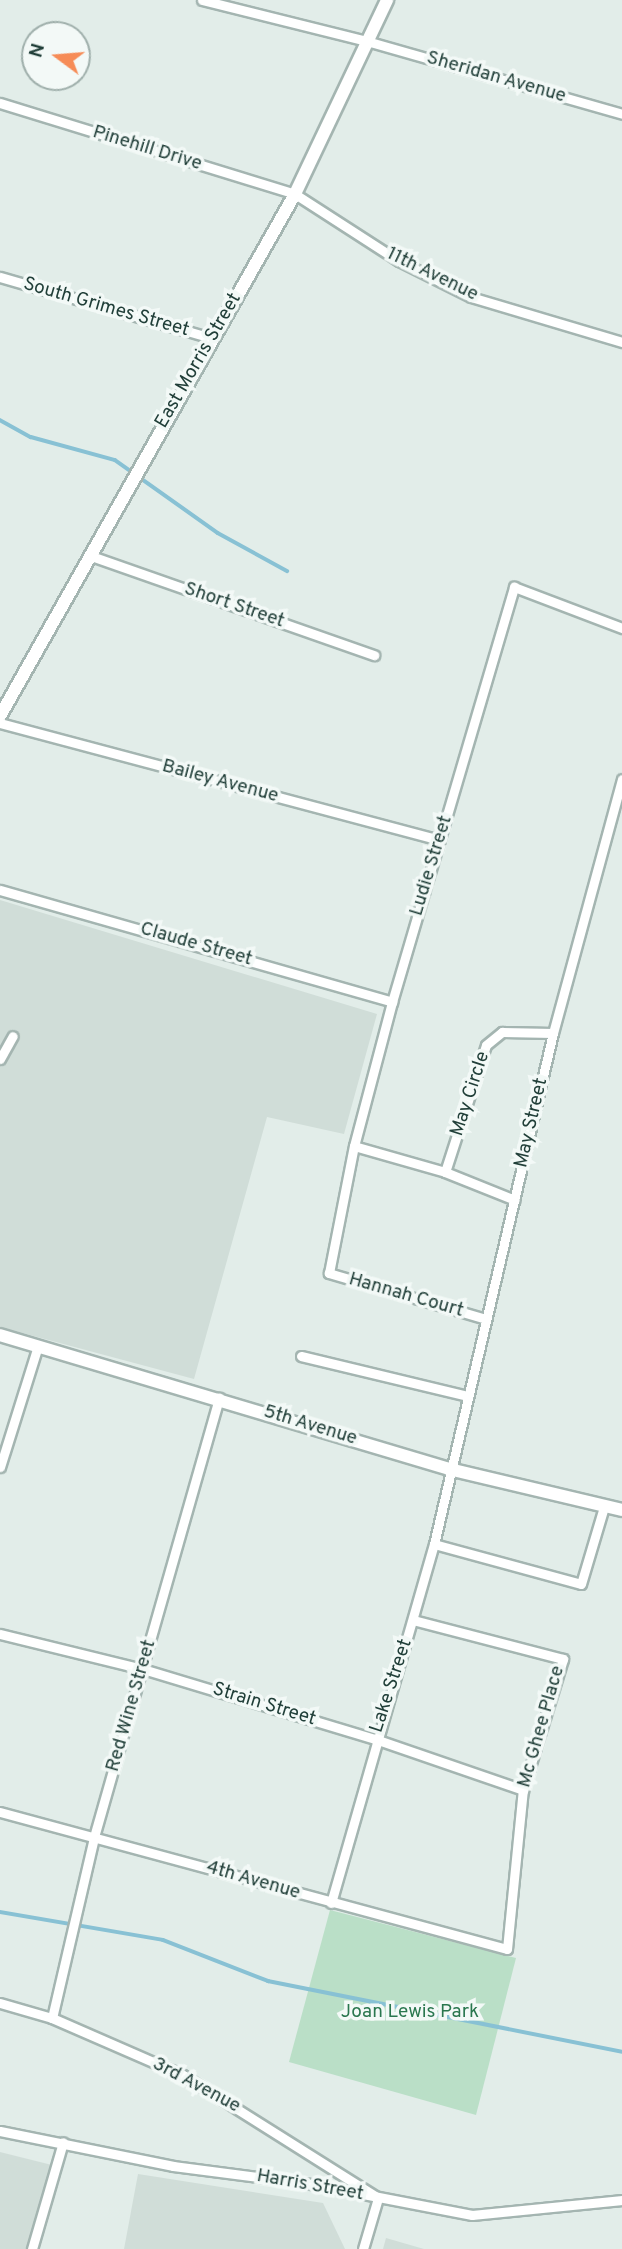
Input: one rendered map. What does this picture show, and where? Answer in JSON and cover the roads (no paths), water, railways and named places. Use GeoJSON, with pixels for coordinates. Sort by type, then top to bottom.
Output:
{"type":"FeatureCollection","features":[{"type":"Feature","properties":{"kind":"main road","name":"East Morris Street"},"geometry":{"type":"LineString","coordinates":[[0,716],[94,557],[109,521],[295,194],[370,41],[387,0]]}},
{"type":"Feature","properties":{"kind":"main road","name":"5th Avenue"},"geometry":{"type":"LineString","coordinates":[[0,1335],[219,1397],[449,1469],[622,1510]]}},
{"type":"Feature","properties":{"kind":"street","name":"Sheridan Avenue"},"geometry":{"type":"LineString","coordinates":[[202,0],[370,41],[622,114]]}},
{"type":"Feature","properties":{"kind":"street","name":"Pinehill Drive"},"geometry":{"type":"LineString","coordinates":[[0,103],[295,194]]}},
{"type":"Feature","properties":{"kind":"street","name":"11th Avenue"},"geometry":{"type":"LineString","coordinates":[[295,194],[399,261],[471,297],[622,342]]}},
{"type":"Feature","properties":{"kind":"street","name":"South Grimes Street"},"geometry":{"type":"LineString","coordinates":[[0,277],[211,338]]}},
{"type":"Feature","properties":{"kind":"street","name":"Short Street"},"geometry":{"type":"LineString","coordinates":[[94,557],[374,655]]}},
{"type":"Feature","properties":{"kind":"street","name":"Ludie Street"},"geometry":{"type":"LineString","coordinates":[[354,1146],[392,1002],[514,587],[622,628]]}},
{"type":"Feature","properties":{"kind":"street","name":"Bailey Avenue"},"geometry":{"type":"LineString","coordinates":[[0,723],[440,841]]}},
{"type":"Feature","properties":{"kind":"street","name":"May Street"},"geometry":{"type":"LineString","coordinates":[[449,1469],[553,1033],[622,779]]}},
{"type":"Feature","properties":{"kind":"street","name":"Claude Street"},"geometry":{"type":"LineString","coordinates":[[0,890],[392,1002]]}},
{"type":"Feature","properties":{"kind":"street","name":"May Circle"},"geometry":{"type":"LineString","coordinates":[[445,1172],[486,1045],[502,1032],[553,1033]]}},
{"type":"Feature","properties":{"kind":"street"},"geometry":{"type":"LineString","coordinates":[[0,1059],[13,1036]]}},
{"type":"Feature","properties":{"kind":"street"},"geometry":{"type":"LineString","coordinates":[[354,1146],[445,1172],[514,1200]]}},
{"type":"Feature","properties":{"kind":"street","name":"Hannah Court"},"geometry":{"type":"LineString","coordinates":[[354,1146],[329,1273],[486,1319]]}},
{"type":"Feature","properties":{"kind":"street"},"geometry":{"type":"LineString","coordinates":[[0,1466],[38,1346]]}},
{"type":"Feature","properties":{"kind":"street"},"geometry":{"type":"LineString","coordinates":[[301,1356],[468,1396]]}},
{"type":"Feature","properties":{"kind":"street","name":"Red Wine Street"},"geometry":{"type":"LineString","coordinates":[[52,2018],[94,1837],[219,1397]]}},
{"type":"Feature","properties":{"kind":"street","name":"Lake Street"},"geometry":{"type":"LineString","coordinates":[[331,1903],[375,1739],[434,1544],[449,1469]]}},
{"type":"Feature","properties":{"kind":"street"},"geometry":{"type":"LineString","coordinates":[[434,1544],[581,1584],[604,1507]]}},
{"type":"Feature","properties":{"kind":"street","name":"Mc Ghee Place"},"geometry":{"type":"LineString","coordinates":[[413,1620],[563,1659],[523,1790],[507,1950]]}},
{"type":"Feature","properties":{"kind":"street","name":"Strain Street"},"geometry":{"type":"LineString","coordinates":[[0,1634],[143,1669],[375,1739],[523,1790]]}},
{"type":"Feature","properties":{"kind":"street","name":"4th Avenue"},"geometry":{"type":"LineString","coordinates":[[0,1812],[507,1950]]}},
{"type":"Feature","properties":{"kind":"street","name":"3rd Avenue"},"geometry":{"type":"LineString","coordinates":[[0,2003],[52,2018],[183,2076],[378,2198]]}},
{"type":"Feature","properties":{"kind":"street","name":"Harris Street"},"geometry":{"type":"LineString","coordinates":[[0,2131],[173,2166],[311,2184],[472,2215],[622,2200]]}},
{"type":"Feature","properties":{"kind":"street"},"geometry":{"type":"LineString","coordinates":[[32,2249],[63,2142]]}},
{"type":"Feature","properties":{"kind":"street"},"geometry":{"type":"LineString","coordinates":[[363,2249],[378,2198]]}},
{"type":"Feature","properties":{"kind":"waterway"},"geometry":{"type":"LineString","coordinates":[[0,420],[31,437],[115,460],[218,533],[287,571]]}},
{"type":"Feature","properties":{"kind":"waterway"},"geometry":{"type":"LineString","coordinates":[[0,1912],[163,1940],[268,1981],[622,2052]]}},
{"type":"Feature","properties":{"kind":"park label","name":"Joan Lewis Park"},"geometry":{"type":"Point","coordinates":[410,2013]}}]}
